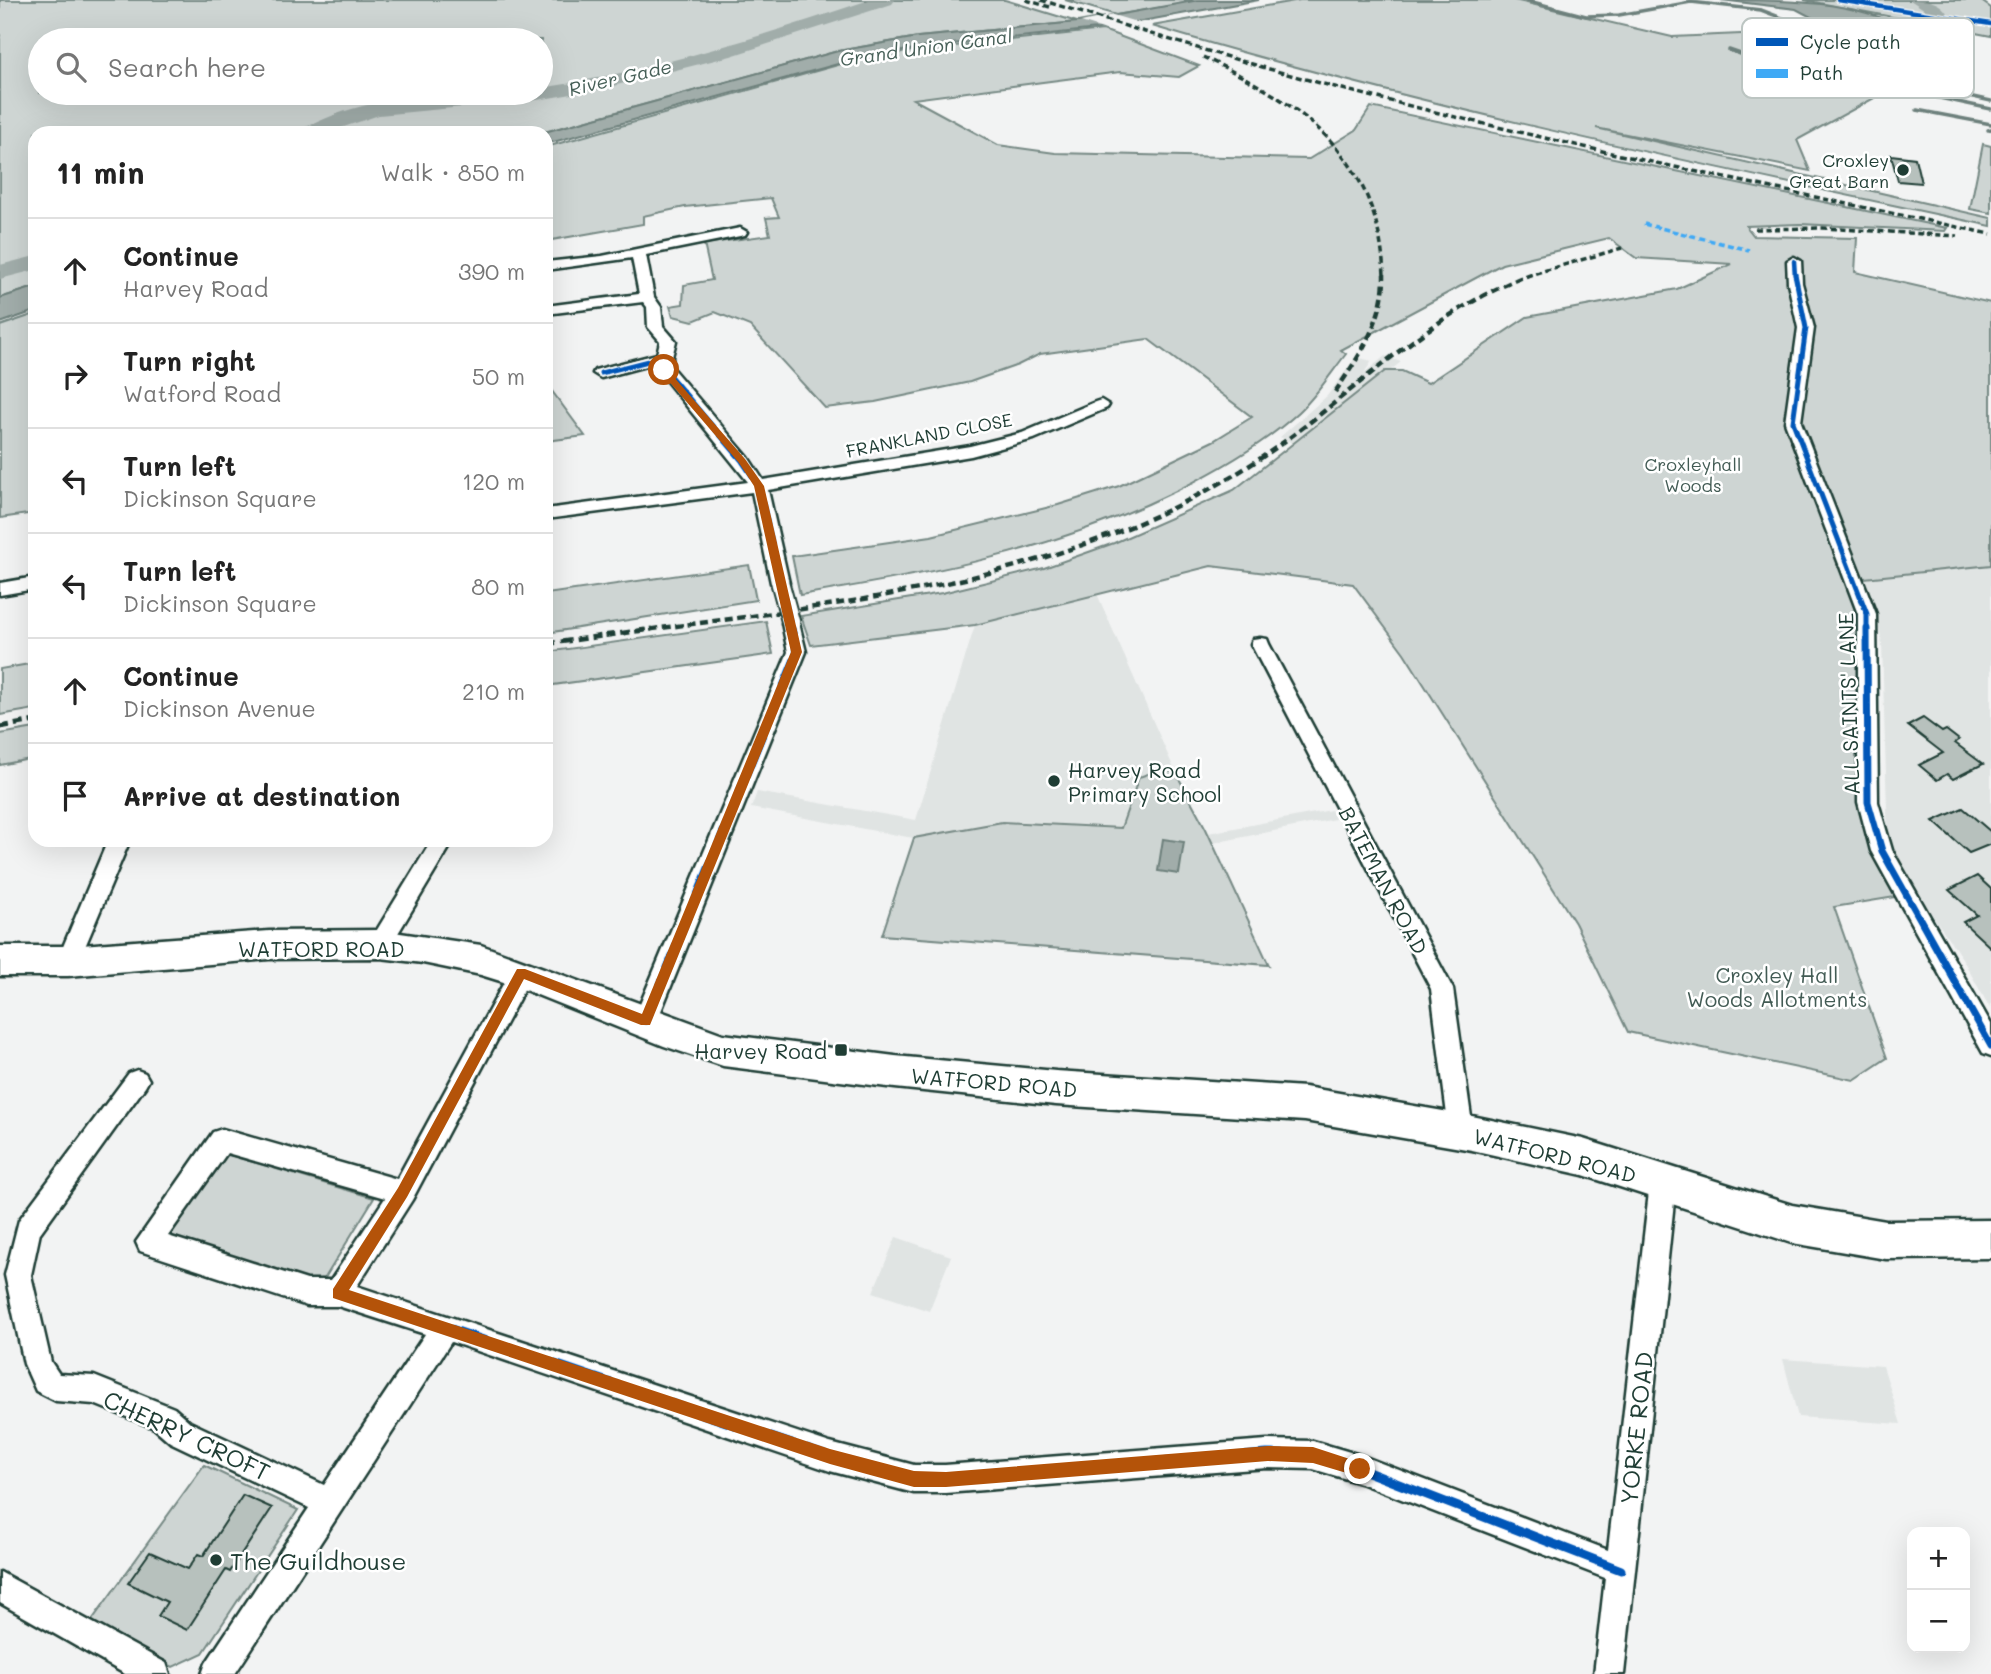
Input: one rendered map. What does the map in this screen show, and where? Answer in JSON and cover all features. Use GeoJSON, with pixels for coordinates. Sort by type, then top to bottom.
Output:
{"type":"FeatureCollection","features":[{"type":"Feature","properties":{"kind":"main road","name":"WATFORD ROAD"},"geometry":{"type":"LineString","coordinates":[[0,961],[68,961],[269,945],[380,944],[481,960],[704,1045],[754,1055],[1056,1088],[1305,1104],[1461,1131],[1583,1157],[1792,1224],[1886,1240],[1991,1239]]}},
{"type":"Feature","properties":{"kind":"street"},"geometry":{"type":"LineString","coordinates":[[553,265],[638,253],[740,232]]}},
{"type":"Feature","properties":{"kind":"street"},"geometry":{"type":"LineString","coordinates":[[638,253],[646,296],[654,307],[656,327],[668,341],[664,370],[742,461],[759,486],[797,652],[645,1021]]}},
{"type":"Feature","properties":{"kind":"street","name":"ALL SAINTS' LANE"},"geometry":{"type":"LineString","coordinates":[[1794,261],[1795,283],[1806,328],[1793,422],[1867,614],[1868,802],[1882,851],[1991,1046]]}},
{"type":"Feature","properties":{"kind":"street"},"geometry":{"type":"LineString","coordinates":[[553,309],[646,296]]}},
{"type":"Feature","properties":{"kind":"street"},"geometry":{"type":"LineString","coordinates":[[601,373],[664,357]]}},
{"type":"Feature","properties":{"kind":"street","name":"FRANKLAND CLOSE"},"geometry":{"type":"LineString","coordinates":[[553,513],[759,486],[971,450],[1028,436],[1101,405]]}},
{"type":"Feature","properties":{"kind":"street"},"geometry":{"type":"LineString","coordinates":[[0,589],[28,584]]}},
{"type":"Feature","properties":{"kind":"street","name":"BATEMAN ROAD"},"geometry":{"type":"LineString","coordinates":[[1260,644],[1442,989],[1461,1131]]}},
{"type":"Feature","properties":{"kind":"street"},"geometry":{"type":"LineString","coordinates":[[68,961],[115,847]]}},
{"type":"Feature","properties":{"kind":"street"},"geometry":{"type":"LineString","coordinates":[[380,944],[439,847]]}},
{"type":"Feature","properties":{"kind":"street"},"geometry":{"type":"LineString","coordinates":[[338,1293],[402,1192],[521,973]]}},
{"type":"Feature","properties":{"kind":"street","name":"CHERRY CROFT"},"geometry":{"type":"LineString","coordinates":[[137,1080],[28,1228],[18,1275],[38,1364],[46,1381],[56,1387],[94,1390],[164,1418],[180,1432],[331,1504]]}},
{"type":"Feature","properties":{"kind":"street"},"geometry":{"type":"LineString","coordinates":[[402,1192],[222,1140],[149,1242],[307,1293],[338,1293],[830,1457],[914,1479],[946,1479],[1268,1454],[1313,1455],[1360,1469],[1621,1570]]}},
{"type":"Feature","properties":{"kind":"street","name":"YORKE ROAD"},"geometry":{"type":"LineString","coordinates":[[1609,1674],[1663,1183]]}},
{"type":"Feature","properties":{"kind":"street"},"geometry":{"type":"LineString","coordinates":[[217,1674],[446,1327]]}},
{"type":"Feature","properties":{"kind":"street"},"geometry":{"type":"LineString","coordinates":[[0,1587],[155,1674]]}},
{"type":"Feature","properties":{"kind":"shaded area"},"geometry":{"type":"Polygon","coordinates":[[[1385,356],[1401,362],[1296,445],[1280,437],[1327,396],[1356,357],[1372,361],[1364,373],[1385,356]]]}},
{"type":"Feature","properties":{"kind":"shaded area"},"geometry":{"type":"Polygon","coordinates":[[[1991,565],[1991,1010],[1962,958],[1901,870],[1888,845],[1882,643],[1876,612],[1864,578],[1991,565]]]}},
{"type":"Feature","properties":{"kind":"shaded area","name":"Harvey Road Primary School"},"geometry":{"type":"Polygon","coordinates":[[[1097,594],[1175,771],[1208,833],[1331,810],[1335,819],[1213,843],[1269,965],[882,935],[913,838],[751,808],[757,792],[916,820],[975,625],[1097,594]]]}},
{"type":"Feature","properties":{"kind":"shaded area"},"geometry":{"type":"Polygon","coordinates":[[[896,1237],[951,1256],[929,1311],[873,1292],[896,1237]]]}},
{"type":"Feature","properties":{"kind":"shaded area"},"geometry":{"type":"Polygon","coordinates":[[[1783,1359],[1883,1366],[1901,1424],[1798,1417],[1783,1359]]]}},
{"type":"Feature","properties":{"kind":"green space"},"geometry":{"type":"Polygon","coordinates":[[[0,0],[1005,0],[1077,22],[918,37],[838,51],[553,130],[553,126],[28,126],[28,289],[0,298],[0,0]]]}},
{"type":"Feature","properties":{"kind":"green space"},"geometry":{"type":"Polygon","coordinates":[[[1065,0],[1205,0],[1116,15],[1065,0]]]}},
{"type":"Feature","properties":{"kind":"green space"},"geometry":{"type":"Polygon","coordinates":[[[1300,0],[1514,0],[1672,37],[1742,34],[1742,98],[1874,98],[1797,140],[1810,171],[1596,128],[1991,218],[1991,226],[1465,110],[1360,84],[1152,26],[1300,0]]]}},
{"type":"Feature","properties":{"kind":"green space"},"geometry":{"type":"Polygon","coordinates":[[[1804,0],[1980,0],[1991,8],[1991,36],[1974,33],[1974,18],[1898,18],[1804,0]]]}},
{"type":"Feature","properties":{"kind":"green space","name":"Croxleyhall Woods"},"geometry":{"type":"Polygon","coordinates":[[[1103,30],[1199,66],[1179,77],[1120,72],[913,99],[998,145],[1055,153],[1309,159],[1356,130],[1371,107],[1947,228],[1945,231],[1800,224],[1746,226],[1754,236],[1857,238],[1855,272],[1991,303],[1991,565],[1864,578],[1848,577],[1860,610],[1857,782],[1867,832],[1895,897],[1834,907],[1887,1058],[1854,1080],[1628,1032],[1575,923],[1404,653],[1353,584],[1211,566],[975,625],[811,645],[801,616],[942,593],[1044,568],[1114,543],[1234,490],[1385,371],[1402,371],[1428,383],[1527,317],[1677,289],[1732,264],[1636,258],[1609,238],[1502,264],[1341,350],[1346,354],[1324,384],[1285,424],[1241,455],[1178,490],[1086,529],[1040,544],[899,578],[800,595],[792,556],[931,536],[1058,505],[1119,486],[1213,441],[1252,417],[1148,339],[1040,354],[970,382],[875,402],[825,408],[750,326],[715,312],[693,321],[673,316],[670,306],[683,304],[684,285],[712,280],[704,244],[770,235],[766,218],[779,217],[771,198],[685,207],[643,216],[643,224],[553,240],[553,145],[845,63],[918,50],[1103,30]]]}},
{"type":"Feature","properties":{"kind":"green space"},"geometry":{"type":"Polygon","coordinates":[[[1983,144],[1991,146],[1991,213],[1970,209],[1983,144]]]}},
{"type":"Feature","properties":{"kind":"green space"},"geometry":{"type":"Polygon","coordinates":[[[28,316],[28,514],[0,518],[0,326],[28,316]]]}},
{"type":"Feature","properties":{"kind":"green space"},"geometry":{"type":"Polygon","coordinates":[[[553,392],[585,436],[553,440],[553,392]]]}},
{"type":"Feature","properties":{"kind":"green space"},"geometry":{"type":"Polygon","coordinates":[[[749,565],[756,600],[553,632],[553,593],[749,565]]]}},
{"type":"Feature","properties":{"kind":"green space"},"geometry":{"type":"Polygon","coordinates":[[[766,621],[773,654],[553,685],[553,651],[766,621]]]}},
{"type":"Feature","properties":{"kind":"green space"},"geometry":{"type":"Polygon","coordinates":[[[28,664],[28,710],[0,715],[0,669],[28,664]]]}},
{"type":"Feature","properties":{"kind":"green space"},"geometry":{"type":"Polygon","coordinates":[[[28,729],[28,759],[0,765],[0,734],[28,729]]]}},
{"type":"Feature","properties":{"kind":"green space"},"geometry":{"type":"Polygon","coordinates":[[[1175,771],[1206,829],[1269,965],[882,935],[914,838],[1002,822],[1121,828],[1139,777],[1154,772],[1175,771]]]}},
{"type":"Feature","properties":{"kind":"green space"},"geometry":{"type":"Polygon","coordinates":[[[223,1153],[374,1198],[320,1286],[165,1238],[223,1153]]]}},
{"type":"Feature","properties":{"kind":"green space"},"geometry":{"type":"Polygon","coordinates":[[[204,1465],[298,1510],[203,1653],[173,1667],[90,1623],[204,1465]]]}},
{"type":"Feature","properties":{"kind":"water","name":"Grand Union Canal"},"geometry":{"type":"Polygon","coordinates":[[[1199,0],[1259,0],[1098,29],[932,46],[856,59],[553,142],[553,130],[838,51],[918,37],[1078,22],[1199,0]]]}},
{"type":"Feature","properties":{"kind":"water"},"geometry":{"type":"Polygon","coordinates":[[[1721,0],[1819,4],[1881,18],[1813,18],[1796,9],[1721,0]]]}},
{"type":"Feature","properties":{"kind":"water"},"geometry":{"type":"Polygon","coordinates":[[[28,289],[28,313],[0,323],[0,298],[28,289]]]}},
{"type":"Feature","properties":{"kind":"water"},"geometry":{"type":"Polygon","coordinates":[[[1163,839],[1184,842],[1179,874],[1158,871],[1163,839]]]}},
{"type":"Feature","properties":{"kind":"pier"},"geometry":{"type":"Polygon","coordinates":[[[1113,15],[1143,24],[1109,31],[1081,22],[1113,15]]]}},
{"type":"Feature","properties":{"kind":"building","name":"Croxley Great Barn"},"geometry":{"type":"Polygon","coordinates":[[[1891,155],[1915,158],[1921,183],[1898,181],[1891,155]]]}},
{"type":"Feature","properties":{"kind":"building"},"geometry":{"type":"Polygon","coordinates":[[[1923,718],[1942,732],[1946,730],[1959,740],[1955,743],[1983,764],[1953,779],[1947,774],[1937,780],[1919,765],[1943,753],[1908,726],[1923,718]]]}},
{"type":"Feature","properties":{"kind":"building"},"geometry":{"type":"Polygon","coordinates":[[[1963,808],[1991,832],[1991,844],[1969,853],[1933,821],[1963,808]]]}},
{"type":"Feature","properties":{"kind":"building"},"geometry":{"type":"Polygon","coordinates":[[[1977,876],[1991,889],[1991,948],[1963,922],[1977,915],[1949,890],[1977,876]]]}},
{"type":"Feature","properties":{"kind":"building","name":"The Guildhouse"},"geometry":{"type":"Polygon","coordinates":[[[243,1495],[272,1508],[230,1572],[226,1570],[187,1630],[158,1616],[167,1602],[128,1583],[150,1552],[188,1569],[198,1554],[203,1556],[243,1495]]]}},
{"type":"Feature","properties":{"kind":"waterway","name":"River Gade"},"geometry":{"type":"LineString","coordinates":[[553,92],[683,63],[765,40],[886,0]]}},
{"type":"Feature","properties":{"kind":"waterway"},"geometry":{"type":"LineString","coordinates":[[1525,0],[1586,16],[1619,15],[1691,2],[1761,10],[1782,18]]}},
{"type":"Feature","properties":{"kind":"waterway"},"geometry":{"type":"LineString","coordinates":[[1919,0],[1937,10],[1941,18]]}},
{"type":"Feature","properties":{"kind":"waterway"},"geometry":{"type":"LineString","coordinates":[[1729,50],[1742,54]]}},
{"type":"Feature","properties":{"kind":"waterway"},"geometry":{"type":"LineString","coordinates":[[1974,97],[1991,101]]}},
{"type":"Feature","properties":{"kind":"waterway"},"geometry":{"type":"LineString","coordinates":[[1939,98],[1991,109]]}},
{"type":"Feature","properties":{"kind":"waterway","name":"River Gade"},"geometry":{"type":"LineString","coordinates":[[326,126],[356,114],[415,105]]}},
{"type":"Feature","properties":{"kind":"waterway"},"geometry":{"type":"LineString","coordinates":[[1917,110],[1991,124]]}},
{"type":"Feature","properties":{"kind":"waterway","name":"River Gade"},"geometry":{"type":"LineString","coordinates":[[0,272],[28,265]]}},
{"type":"Feature","properties":{"kind":"railway"},"geometry":{"type":"LineString","coordinates":[[1026,0],[1050,7]]}},
{"type":"Feature","properties":{"kind":"railway"},"geometry":{"type":"LineString","coordinates":[[1041,0],[1261,67],[1417,108],[1662,164],[1991,234]]}},
{"type":"Feature","properties":{"kind":"railway"},"geometry":{"type":"LineString","coordinates":[[1203,57],[1273,94],[1329,140],[1351,167],[1368,198],[1379,234],[1384,275]]}},
{"type":"Feature","properties":{"kind":"railway"},"geometry":{"type":"LineString","coordinates":[[1755,229],[1823,228],[1958,236]]}},
{"type":"Feature","properties":{"kind":"railway"},"geometry":{"type":"LineString","coordinates":[[1527,276],[1622,248]]}},
{"type":"Feature","properties":{"kind":"railway"},"geometry":{"type":"LineString","coordinates":[[1527,276],[1531,274]]}},
{"type":"Feature","properties":{"kind":"railway"},"geometry":{"type":"LineString","coordinates":[[1335,392],[1369,337],[1380,306],[1384,275]]}},
{"type":"Feature","properties":{"kind":"railway"},"geometry":{"type":"LineString","coordinates":[[638,631],[869,598],[945,583],[1020,565],[1093,541],[1165,512],[1234,475],[1272,451],[1414,340],[1489,292],[1527,276]]}},
{"type":"Feature","properties":{"kind":"railway"},"geometry":{"type":"LineString","coordinates":[[553,643],[652,629]]}},
{"type":"Feature","properties":{"kind":"railway"},"geometry":{"type":"LineString","coordinates":[[0,727],[28,722]]}},
{"type":"Feature","properties":{"kind":"marked path"},"geometry":{"type":"LineString","coordinates":[[1644,224],[1749,250]]}},
{"type":"Feature","properties":{"kind":"cycle path"},"geometry":{"type":"LineString","coordinates":[[1838,0],[1953,18]]}},
{"type":"Feature","properties":{"kind":"cycle path"},"geometry":{"type":"LineString","coordinates":[[1974,21],[1991,24]]}},
{"type":"Feature","properties":{"kind":"cycle path"},"geometry":{"type":"LineString","coordinates":[[1794,261],[1795,283],[1806,328],[1793,422],[1867,614],[1868,802],[1882,851],[1991,1046]]}},
{"type":"Feature","properties":{"kind":"cycle path"},"geometry":{"type":"LineString","coordinates":[[601,373],[664,357],[665,370],[742,461],[759,486],[797,652],[645,1021]]}},
{"type":"Feature","properties":{"kind":"cycle path"},"geometry":{"type":"LineString","coordinates":[[445,1327],[830,1457],[914,1479],[945,1479],[1267,1454],[1313,1455],[1360,1469],[1621,1570]]}},
{"type":"Feature","properties":{"kind":"place","name":"Croxley Great Barn"},"geometry":{"type":"Point","coordinates":[1903,170]}},
{"type":"Feature","properties":{"kind":"place","name":"Harvey Road Primary School"},"geometry":{"type":"Point","coordinates":[1054,781]}},
{"type":"Feature","properties":{"kind":"place","name":"Harvey Road"},"geometry":{"type":"Point","coordinates":[841,1050]}},
{"type":"Feature","properties":{"kind":"place","name":"The Guildhouse"},"geometry":{"type":"Point","coordinates":[216,1560]}},
{"type":"Feature","properties":{"kind":"route"},"geometry":{"type":"LineString","coordinates":[[664,370],[742,461],[759,486],[772,554],[797,652],[645,1021],[521,973],[402,1192],[338,1293],[830,1457],[914,1479],[946,1479],[1268,1454],[1313,1455],[1360,1469]]}},
{"type":"Feature","properties":{"kind":"park label","name":"Croxley Hall Woods Allotments"},"geometry":{"type":"Point","coordinates":[1777,986]}}]}
